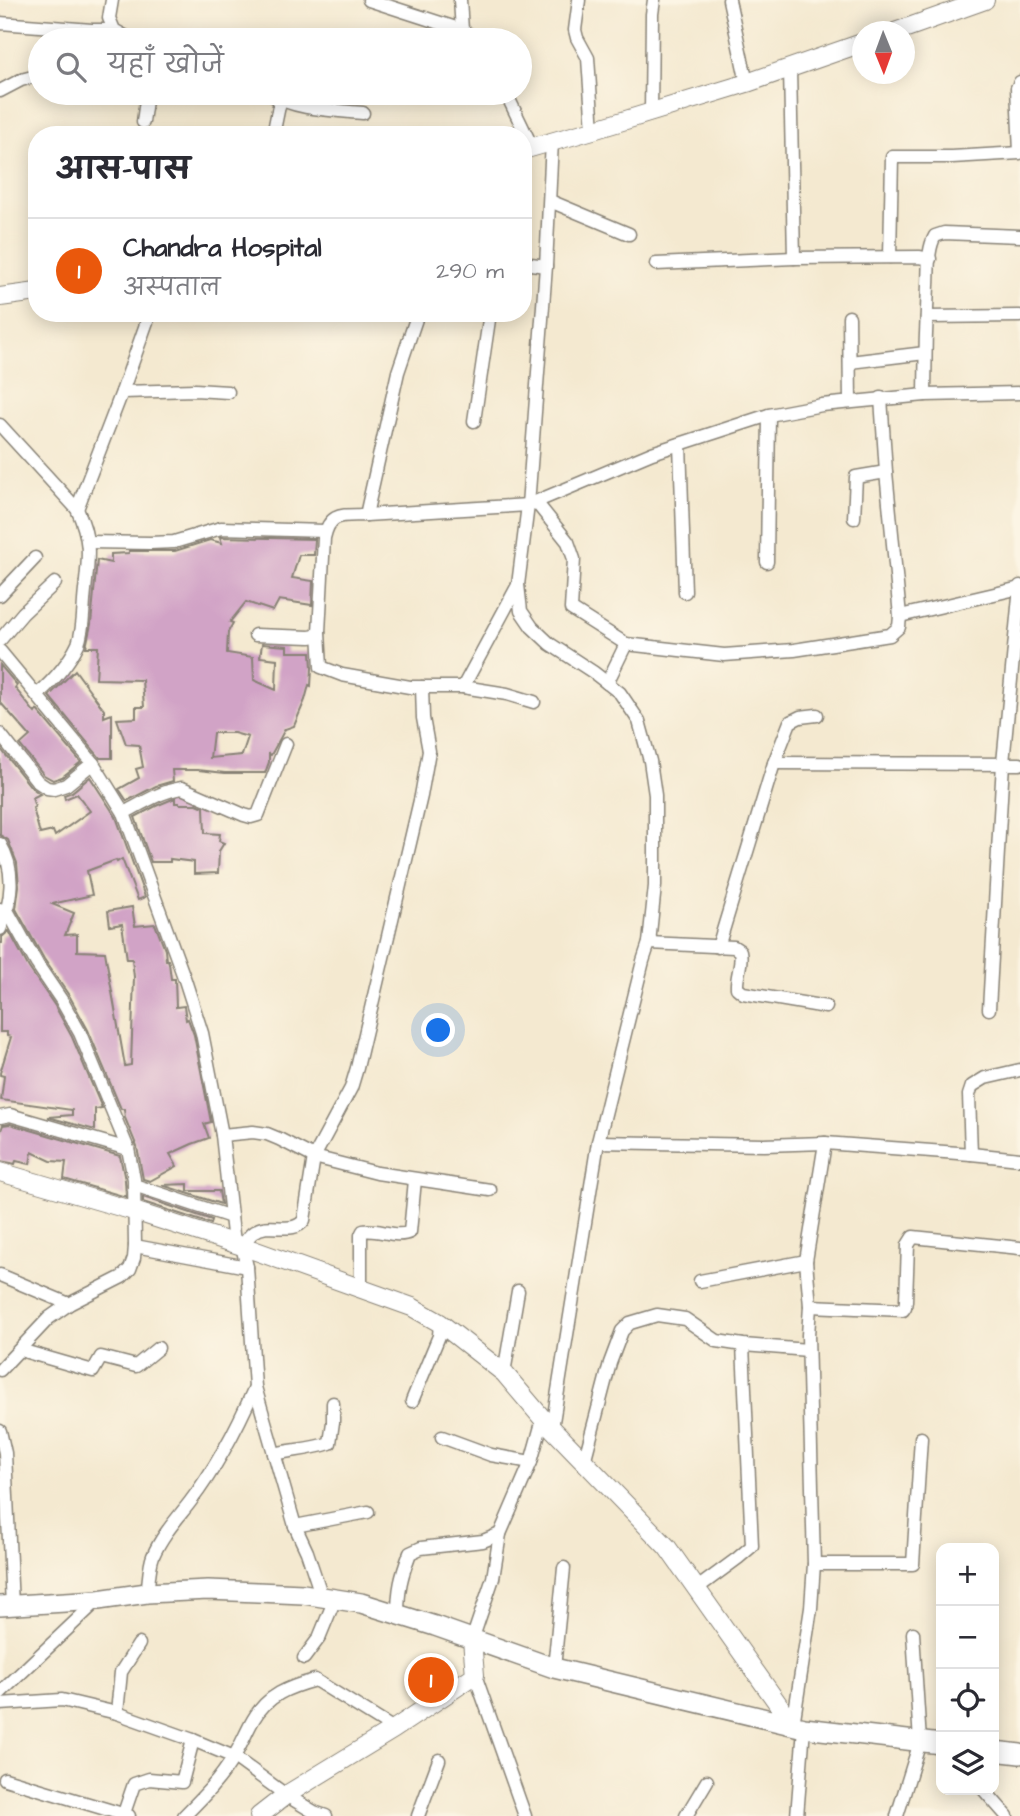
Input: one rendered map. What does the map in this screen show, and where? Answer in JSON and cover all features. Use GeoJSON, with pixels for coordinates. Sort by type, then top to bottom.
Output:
{"type":"FeatureCollection","features":[{"type":"Feature","properties":{"kind":"main road"},"geometry":{"type":"LineString","coordinates":[[6,1606],[208,1590],[303,1594],[361,1603],[554,1668],[798,1727],[936,1744]]}},
{"type":"Feature","properties":{"kind":"main road"},"geometry":{"type":"LineString","coordinates":[[999,1752],[1020,1754]]}},
{"type":"Feature","properties":{"kind":"street"},"geometry":{"type":"LineString","coordinates":[[112,0],[109,18],[113,28]]}},
{"type":"Feature","properties":{"kind":"street"},"geometry":{"type":"LineString","coordinates":[[369,0],[456,28]]}},
{"type":"Feature","properties":{"kind":"street"},"geometry":{"type":"LineString","coordinates":[[460,0],[462,28]]}},
{"type":"Feature","properties":{"kind":"street"},"geometry":{"type":"LineString","coordinates":[[579,0],[575,30],[588,58],[593,130]]}},
{"type":"Feature","properties":{"kind":"street"},"geometry":{"type":"LineString","coordinates":[[651,113],[654,0]]}},
{"type":"Feature","properties":{"kind":"street"},"geometry":{"type":"LineString","coordinates":[[729,0],[747,83]]}},
{"type":"Feature","properties":{"kind":"street"},"geometry":{"type":"LineString","coordinates":[[915,25],[985,0]]}},
{"type":"Feature","properties":{"kind":"street"},"geometry":{"type":"LineString","coordinates":[[0,23],[38,28]]}},
{"type":"Feature","properties":{"kind":"street"},"geometry":{"type":"LineString","coordinates":[[532,147],[651,113],[852,47]]}},
{"type":"Feature","properties":{"kind":"street"},"geometry":{"type":"LineString","coordinates":[[790,69],[794,258]]}},
{"type":"Feature","properties":{"kind":"street"},"geometry":{"type":"LineString","coordinates":[[0,91],[28,78]]}},
{"type":"Feature","properties":{"kind":"street"},"geometry":{"type":"LineString","coordinates":[[890,257],[892,157],[952,157],[1020,152],[1017,88],[1020,82]]}},
{"type":"Feature","properties":{"kind":"street"},"geometry":{"type":"LineString","coordinates":[[143,122],[145,105]]}},
{"type":"Feature","properties":{"kind":"street"},"geometry":{"type":"LineString","coordinates":[[275,126],[279,105]]}},
{"type":"Feature","properties":{"kind":"street"},"geometry":{"type":"LineString","coordinates":[[303,105],[363,113]]}},
{"type":"Feature","properties":{"kind":"street"},"geometry":{"type":"LineString","coordinates":[[511,105],[519,126]]}},
{"type":"Feature","properties":{"kind":"street"},"geometry":{"type":"LineString","coordinates":[[525,1816],[475,1675],[472,1640],[493,1578],[500,1534],[547,1424],[598,1142],[649,943],[655,886],[655,794],[639,720],[620,693],[550,644],[532,627],[521,611],[518,585],[532,504],[552,141]]}},
{"type":"Feature","properties":{"kind":"street"},"geometry":{"type":"LineString","coordinates":[[550,201],[629,234]]}},
{"type":"Feature","properties":{"kind":"street"},"geometry":{"type":"LineString","coordinates":[[925,396],[931,244],[935,236],[944,233],[1020,236]]}},
{"type":"Feature","properties":{"kind":"street"},"geometry":{"type":"LineString","coordinates":[[656,264],[794,258],[919,257],[930,260]]}},
{"type":"Feature","properties":{"kind":"street"},"geometry":{"type":"LineString","coordinates":[[532,264],[546,266]]}},
{"type":"Feature","properties":{"kind":"street"},"geometry":{"type":"LineString","coordinates":[[0,297],[28,293]]}},
{"type":"Feature","properties":{"kind":"street"},"geometry":{"type":"LineString","coordinates":[[927,317],[1020,316]]}},
{"type":"Feature","properties":{"kind":"street"},"geometry":{"type":"LineString","coordinates":[[849,317],[850,402]]}},
{"type":"Feature","properties":{"kind":"street"},"geometry":{"type":"LineString","coordinates":[[77,509],[147,322]]}},
{"type":"Feature","properties":{"kind":"street"},"geometry":{"type":"LineString","coordinates":[[366,515],[398,373],[415,322]]}},
{"type":"Feature","properties":{"kind":"street"},"geometry":{"type":"LineString","coordinates":[[474,421],[489,322]]}},
{"type":"Feature","properties":{"kind":"street"},"geometry":{"type":"LineString","coordinates":[[849,362],[925,353]]}},
{"type":"Feature","properties":{"kind":"street"},"geometry":{"type":"LineString","coordinates":[[122,392],[228,392]]}},
{"type":"Feature","properties":{"kind":"street"},"geometry":{"type":"LineString","coordinates":[[534,702],[507,694],[463,687],[410,687],[342,675],[321,667],[319,632],[325,531],[332,519],[532,504],[652,453],[769,415],[822,405],[881,398],[1020,393]]}},
{"type":"Feature","properties":{"kind":"street"},"geometry":{"type":"LineString","coordinates":[[532,504],[568,542],[574,559],[571,609],[626,644],[724,655],[794,650],[890,635],[899,627],[900,616],[881,398]]}},
{"type":"Feature","properties":{"kind":"street"},"geometry":{"type":"LineString","coordinates":[[767,562],[769,415]]}},
{"type":"Feature","properties":{"kind":"street"},"geometry":{"type":"LineString","coordinates":[[0,425],[77,509],[88,542],[89,560],[79,642],[63,670],[37,695]]}},
{"type":"Feature","properties":{"kind":"street"},"geometry":{"type":"LineString","coordinates":[[680,444],[685,592]]}},
{"type":"Feature","properties":{"kind":"street"},"geometry":{"type":"LineString","coordinates":[[854,518],[856,477],[886,472]]}},
{"type":"Feature","properties":{"kind":"street"},"geometry":{"type":"LineString","coordinates":[[88,542],[174,542],[221,528],[325,531]]}},
{"type":"Feature","properties":{"kind":"street"},"geometry":{"type":"LineString","coordinates":[[0,595],[35,558]]}},
{"type":"Feature","properties":{"kind":"street"},"geometry":{"type":"LineString","coordinates":[[0,640],[23,613],[55,583]]}},
{"type":"Feature","properties":{"kind":"street"},"geometry":{"type":"LineString","coordinates":[[463,687],[518,585]]}},
{"type":"Feature","properties":{"kind":"street"},"geometry":{"type":"LineString","coordinates":[[900,616],[1020,587],[1003,763],[989,1009]]}},
{"type":"Feature","properties":{"kind":"street"},"geometry":{"type":"LineString","coordinates":[[255,635],[310,637],[319,632]]}},
{"type":"Feature","properties":{"kind":"street"},"geometry":{"type":"LineString","coordinates":[[607,683],[626,644]]}},
{"type":"Feature","properties":{"kind":"street"},"geometry":{"type":"LineString","coordinates":[[0,651],[93,763],[124,813],[202,1033],[222,1135],[231,1217],[247,1267],[255,1387],[295,1526],[329,1598],[319,1638],[304,1658]]}},
{"type":"Feature","properties":{"kind":"street"},"geometry":{"type":"LineString","coordinates":[[238,1245],[260,1228],[300,1226],[304,1220],[314,1157],[351,1088],[421,796],[429,751],[423,718],[422,687]]}},
{"type":"Feature","properties":{"kind":"street"},"geometry":{"type":"LineString","coordinates":[[719,947],[774,763],[790,722],[800,716],[817,715]]}},
{"type":"Feature","properties":{"kind":"street"},"geometry":{"type":"LineString","coordinates":[[0,734],[38,782],[47,788],[66,785],[93,763]]}},
{"type":"Feature","properties":{"kind":"street"},"geometry":{"type":"LineString","coordinates":[[124,813],[159,794],[182,788],[244,815],[258,815],[286,744]]}},
{"type":"Feature","properties":{"kind":"street"},"geometry":{"type":"LineString","coordinates":[[774,763],[1020,764]]}},
{"type":"Feature","properties":{"kind":"street"},"geometry":{"type":"LineString","coordinates":[[0,844],[8,857],[10,886],[0,929]]}},
{"type":"Feature","properties":{"kind":"street"},"geometry":{"type":"LineString","coordinates":[[0,1370],[49,1318],[69,1304],[121,1277],[130,1269],[135,1247],[134,1185],[128,1149],[80,1033],[4,911]]}},
{"type":"Feature","properties":{"kind":"street"},"geometry":{"type":"LineString","coordinates":[[649,943],[734,947],[740,951],[742,959],[736,979],[737,988],[744,993],[827,1007]]}},
{"type":"Feature","properties":{"kind":"street"},"geometry":{"type":"LineString","coordinates":[[971,1154],[972,1086],[985,1078],[1020,1070]]}},
{"type":"Feature","properties":{"kind":"street"},"geometry":{"type":"LineString","coordinates":[[0,1117],[10,1115],[128,1149]]}},
{"type":"Feature","properties":{"kind":"street"},"geometry":{"type":"LineString","coordinates":[[222,1135],[253,1132],[267,1134],[314,1157],[377,1173],[490,1189]]}},
{"type":"Feature","properties":{"kind":"street"},"geometry":{"type":"LineString","coordinates":[[598,1142],[764,1145],[825,1143],[1020,1159]]}},
{"type":"Feature","properties":{"kind":"street"},"geometry":{"type":"LineString","coordinates":[[797,1816],[798,1727],[814,1564],[808,1350],[810,1306],[806,1261],[825,1143]]}},
{"type":"Feature","properties":{"kind":"street"},"geometry":{"type":"LineString","coordinates":[[0,1172],[238,1245],[412,1307],[440,1323],[504,1373],[547,1424],[667,1547],[798,1727]]}},
{"type":"Feature","properties":{"kind":"street"},"geometry":{"type":"LineString","coordinates":[[361,1289],[361,1235],[366,1230],[403,1235],[410,1232],[415,1180]]}},
{"type":"Feature","properties":{"kind":"street"},"geometry":{"type":"LineString","coordinates":[[134,1185],[231,1217]]}},
{"type":"Feature","properties":{"kind":"street"},"geometry":{"type":"LineString","coordinates":[[810,1306],[903,1310],[906,1301],[908,1245],[913,1237],[1020,1248]]}},
{"type":"Feature","properties":{"kind":"street"},"geometry":{"type":"LineString","coordinates":[[135,1247],[247,1267]]}},
{"type":"Feature","properties":{"kind":"street"},"geometry":{"type":"LineString","coordinates":[[700,1281],[806,1261]]}},
{"type":"Feature","properties":{"kind":"street"},"geometry":{"type":"LineString","coordinates":[[0,1275],[69,1304]]}},
{"type":"Feature","properties":{"kind":"street"},"geometry":{"type":"LineString","coordinates":[[504,1373],[518,1291]]}},
{"type":"Feature","properties":{"kind":"street"},"geometry":{"type":"LineString","coordinates":[[584,1462],[610,1363],[622,1331],[630,1323],[657,1315],[685,1319],[717,1341],[808,1350]]}},
{"type":"Feature","properties":{"kind":"street"},"geometry":{"type":"LineString","coordinates":[[412,1401],[439,1336],[440,1323]]}},
{"type":"Feature","properties":{"kind":"street"},"geometry":{"type":"LineString","coordinates":[[696,1589],[752,1546],[743,1345]]}},
{"type":"Feature","properties":{"kind":"street"},"geometry":{"type":"LineString","coordinates":[[20,1350],[93,1371],[101,1357],[136,1366],[158,1348]]}},
{"type":"Feature","properties":{"kind":"street"},"geometry":{"type":"LineString","coordinates":[[147,1593],[152,1557],[167,1529],[191,1502],[207,1477],[240,1420],[255,1387]]}},
{"type":"Feature","properties":{"kind":"street"},"geometry":{"type":"LineString","coordinates":[[274,1454],[330,1443],[334,1422],[333,1403]]}},
{"type":"Feature","properties":{"kind":"street"},"geometry":{"type":"LineString","coordinates":[[0,1431],[5,1454],[6,1606]]}},
{"type":"Feature","properties":{"kind":"street"},"geometry":{"type":"LineString","coordinates":[[442,1437],[491,1455],[531,1462]]}},
{"type":"Feature","properties":{"kind":"street"},"geometry":{"type":"LineString","coordinates":[[814,1564],[913,1564],[921,1438]]}},
{"type":"Feature","properties":{"kind":"street"},"geometry":{"type":"LineString","coordinates":[[295,1526],[368,1512]]}},
{"type":"Feature","properties":{"kind":"street"},"geometry":{"type":"LineString","coordinates":[[398,1615],[400,1580],[410,1553],[421,1548],[483,1541],[500,1534]]}},
{"type":"Feature","properties":{"kind":"street"},"geometry":{"type":"LineString","coordinates":[[554,1668],[564,1568]]}},
{"type":"Feature","properties":{"kind":"street"},"geometry":{"type":"LineString","coordinates":[[0,1693],[98,1600]]}},
{"type":"Feature","properties":{"kind":"street"},"geometry":{"type":"LineString","coordinates":[[897,1816],[920,1742],[914,1633]]}},
{"type":"Feature","properties":{"kind":"street"},"geometry":{"type":"LineString","coordinates":[[117,1713],[121,1672],[139,1643]]}},
{"type":"Feature","properties":{"kind":"street"},"geometry":{"type":"LineString","coordinates":[[259,1816],[286,1795],[394,1729],[475,1675]]}},
{"type":"Feature","properties":{"kind":"street"},"geometry":{"type":"LineString","coordinates":[[184,1816],[203,1798],[234,1757],[255,1717],[272,1696],[294,1685],[315,1680],[394,1729]]}},
{"type":"Feature","properties":{"kind":"street"},"geometry":{"type":"LineString","coordinates":[[0,1704],[62,1700],[117,1713],[234,1757],[286,1795],[326,1816]]}},
{"type":"Feature","properties":{"kind":"street"},"geometry":{"type":"LineString","coordinates":[[5,1779],[125,1816],[134,1784],[149,1779],[182,1782],[193,1740]]}},
{"type":"Feature","properties":{"kind":"street"},"geometry":{"type":"LineString","coordinates":[[418,1816],[439,1760]]}},
{"type":"Feature","properties":{"kind":"street"},"geometry":{"type":"LineString","coordinates":[[686,1816],[707,1781]]}},
{"type":"Feature","properties":{"kind":"street"},"geometry":{"type":"LineString","coordinates":[[988,1795],[1007,1816]]}},
{"type":"Feature","properties":{"kind":"building"},"geometry":{"type":"Polygon","coordinates":[[[220,537],[315,539],[314,555],[299,555],[292,578],[313,581],[312,605],[279,600],[273,611],[246,602],[230,622],[233,623],[228,632],[227,653],[253,657],[254,680],[276,690],[277,659],[260,657],[262,644],[287,646],[287,652],[311,652],[311,686],[309,685],[294,726],[285,729],[271,755],[269,754],[265,773],[172,770],[173,781],[156,786],[127,801],[119,789],[139,778],[136,769],[143,767],[139,745],[126,744],[117,719],[136,718],[136,707],[144,707],[142,680],[96,679],[98,647],[86,647],[97,560],[111,563],[111,554],[129,551],[175,551],[210,540],[222,543],[220,537]],[[213,733],[210,758],[242,755],[248,737],[234,733],[213,733]]]}},
{"type":"Feature","properties":{"kind":"building"},"geometry":{"type":"Polygon","coordinates":[[[0,665],[35,713],[37,710],[81,762],[62,777],[53,780],[44,775],[20,745],[30,736],[0,702],[0,665]]]}},
{"type":"Feature","properties":{"kind":"building"},"geometry":{"type":"Polygon","coordinates":[[[75,670],[104,710],[104,717],[112,714],[112,758],[100,758],[49,696],[75,670]]]}},
{"type":"Feature","properties":{"kind":"building"},"geometry":{"type":"Polygon","coordinates":[[[0,748],[31,787],[40,794],[32,798],[40,834],[53,831],[55,836],[90,811],[77,794],[65,799],[64,795],[90,777],[116,817],[145,897],[138,900],[122,859],[87,871],[92,895],[52,904],[74,913],[65,935],[77,934],[77,951],[105,952],[125,1066],[131,1065],[134,977],[132,959],[127,959],[122,924],[110,926],[108,911],[132,907],[135,926],[155,924],[165,950],[171,979],[175,979],[176,1007],[184,1006],[186,1020],[188,1019],[194,1035],[211,1122],[204,1124],[209,1138],[170,1154],[177,1166],[150,1181],[143,1179],[137,1147],[124,1109],[121,1109],[88,1030],[16,909],[19,886],[17,863],[8,840],[0,835],[0,748]]]}},
{"type":"Feature","properties":{"kind":"building"},"geometry":{"type":"Polygon","coordinates":[[[175,798],[175,803],[204,807],[205,833],[220,834],[219,841],[224,843],[219,851],[218,873],[194,874],[194,862],[170,859],[170,862],[151,862],[135,817],[175,798]]]}},
{"type":"Feature","properties":{"kind":"building"},"geometry":{"type":"Polygon","coordinates":[[[9,931],[72,1037],[102,1108],[95,1109],[95,1130],[48,1117],[72,1115],[72,1110],[1,1100],[4,1076],[0,1073],[11,1037],[7,1036],[7,1032],[0,1032],[0,943],[9,931]]]}},
{"type":"Feature","properties":{"kind":"building"},"geometry":{"type":"Polygon","coordinates":[[[10,1124],[120,1156],[126,1197],[64,1179],[66,1162],[51,1161],[32,1152],[30,1164],[0,1161],[0,1133],[3,1125],[10,1124]]]}},
{"type":"Feature","properties":{"kind":"building"},"geometry":{"type":"Polygon","coordinates":[[[188,1184],[188,1191],[219,1191],[221,1204],[162,1185],[188,1184]]]}},
{"type":"Feature","properties":{"kind":"building"},"geometry":{"type":"Polygon","coordinates":[[[143,1197],[212,1220],[211,1224],[143,1202],[143,1197]]]}},
{"type":"Feature","properties":{"kind":"building"},"geometry":{"type":"Polygon","coordinates":[[[428,1661],[444,1667],[436,1688],[429,1692],[418,1688],[428,1661]]]}},
{"type":"Feature","properties":{"kind":"place","name":"Chandra Hospital"},"geometry":{"type":"Point","coordinates":[431,1680]}}]}
